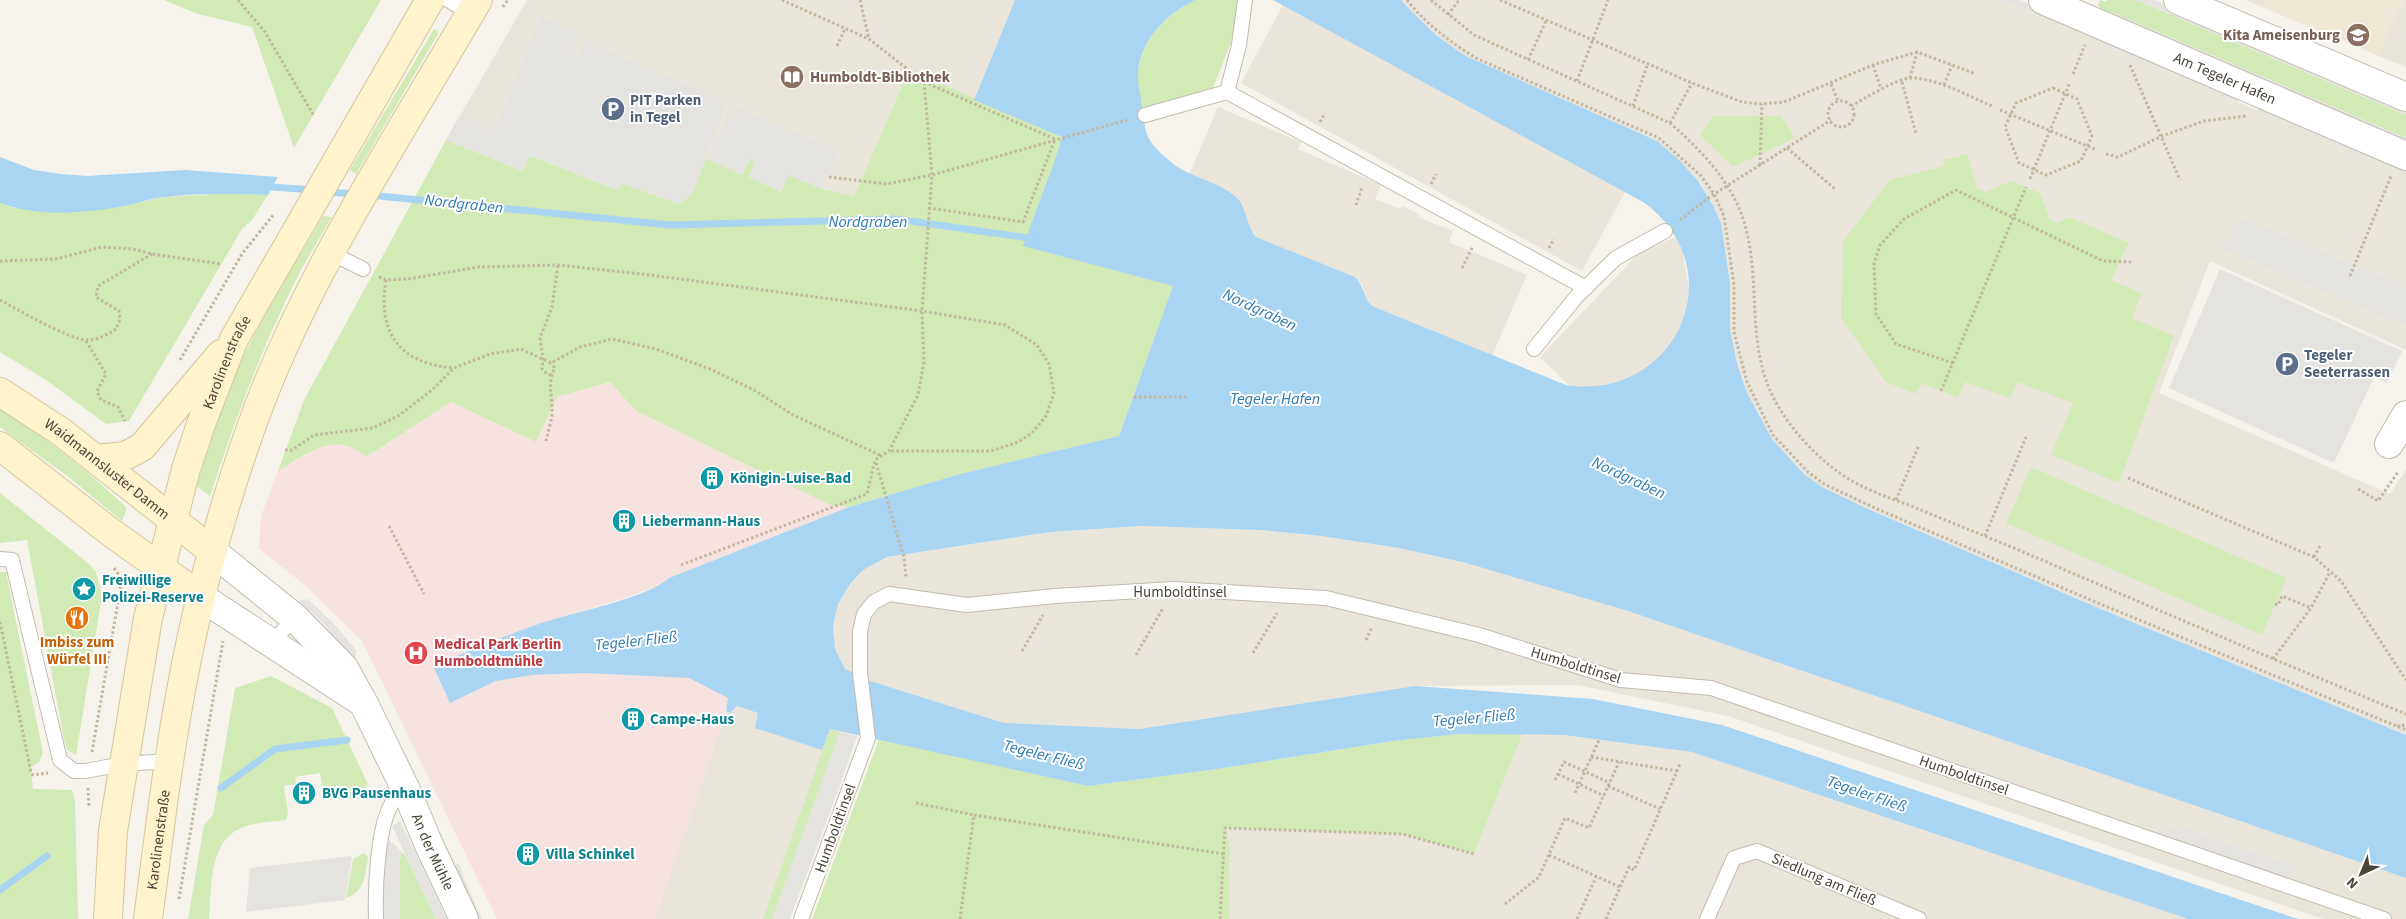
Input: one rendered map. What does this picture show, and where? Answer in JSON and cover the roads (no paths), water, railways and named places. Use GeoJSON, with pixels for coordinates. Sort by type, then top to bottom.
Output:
{"type":"FeatureCollection","features":[{"type":"Feature","properties":{"kind":"main road","name":"Karolinenstraße"},"geometry":{"type":"LineString","coordinates":[[108,919],[112,848],[121,775],[148,618],[195,442],[234,339],[430,0]]}},
{"type":"Feature","properties":{"kind":"main road","name":"Karolinenstraße"},"geometry":{"type":"LineString","coordinates":[[148,919],[168,766],[201,597],[212,551],[260,404],[299,315],[465,4]]}},
{"type":"Feature","properties":{"kind":"main road"},"geometry":{"type":"LineString","coordinates":[[96,459],[125,456],[142,447],[234,339]]}},
{"type":"Feature","properties":{"kind":"main road","name":"Waidmannsluster Damm"},"geometry":{"type":"LineString","coordinates":[[0,392],[60,431],[212,551]]}},
{"type":"Feature","properties":{"kind":"main road"},"geometry":{"type":"LineString","coordinates":[[0,446],[110,531],[201,597]]}},
{"type":"Feature","properties":{"kind":"street","name":"Am Tegeler Hafen"},"geometry":{"type":"LineString","coordinates":[[2044,0],[2399,166]]}},
{"type":"Feature","properties":{"kind":"street"},"geometry":{"type":"LineString","coordinates":[[2178,0],[2406,97]]}},
{"type":"Feature","properties":{"kind":"street"},"geometry":{"type":"LineString","coordinates":[[2389,444],[2406,415]]}},
{"type":"Feature","properties":{"kind":"street","name":"An der Mühle"},"geometry":{"type":"LineString","coordinates":[[212,551],[295,618],[344,668],[364,704],[406,790],[429,845],[464,919]]}},
{"type":"Feature","properties":{"kind":"street"},"geometry":{"type":"LineString","coordinates":[[201,597],[364,704]]}},
{"type":"Feature","properties":{"kind":"lane"},"geometry":{"type":"LineString","coordinates":[[1226,92],[1239,45],[1245,0]]}},
{"type":"Feature","properties":{"kind":"lane"},"geometry":{"type":"LineString","coordinates":[[1145,115],[1226,92],[1586,288]]}},
{"type":"Feature","properties":{"kind":"lane"},"geometry":{"type":"LineString","coordinates":[[1534,349],[1586,288],[1616,258],[1666,231]]}},
{"type":"Feature","properties":{"kind":"lane"},"geometry":{"type":"LineString","coordinates":[[331,253],[363,270]]}},
{"type":"Feature","properties":{"kind":"lane"},"geometry":{"type":"LineString","coordinates":[[0,559],[12,560],[60,760],[74,771],[90,770],[121,775],[168,766]]}},
{"type":"Feature","properties":{"kind":"lane","name":"Humboldtinsel"},"geometry":{"type":"LineString","coordinates":[[801,919],[868,738],[860,673],[860,632],[864,614],[874,602],[889,594],[967,605],[1054,596],[1174,589],[1326,598],[1479,635],[1621,680],[1711,688],[2384,919]]}},
{"type":"Feature","properties":{"kind":"lane"},"geometry":{"type":"LineString","coordinates":[[271,643],[295,618]]}},
{"type":"Feature","properties":{"kind":"lane"},"geometry":{"type":"LineString","coordinates":[[376,919],[379,852],[387,817],[394,800],[406,790]]}},
{"type":"Feature","properties":{"kind":"lane","name":"Siedlung am Fließ"},"geometry":{"type":"LineString","coordinates":[[1707,919],[1734,858],[1757,851],[1919,919]]}},
{"type":"Feature","properties":{"kind":"water","name":"Tegeler Hafen"},"geometry":{"type":"Polygon","coordinates":[[[1015,0],[1195,0],[1164,22],[1148,42],[1142,54],[1138,82],[1147,135],[1156,149],[1179,168],[1221,187],[1236,197],[1240,201],[1256,237],[1355,277],[1372,306],[1566,385],[1605,385],[1638,373],[1664,352],[1681,324],[1689,293],[1686,260],[1671,229],[1643,202],[1273,0],[1401,0],[1432,31],[1468,57],[1657,141],[1680,161],[1698,181],[1713,205],[1721,223],[1730,283],[1730,329],[1737,364],[1747,393],[1772,439],[1804,474],[1822,487],[1868,509],[2103,610],[2406,735],[2406,878],[1628,611],[1466,563],[1399,548],[1321,536],[1260,530],[1141,526],[1050,532],[887,557],[863,570],[850,584],[838,604],[833,626],[835,649],[845,669],[870,681],[1004,723],[1139,729],[1415,686],[1593,699],[1722,725],[2298,919],[2188,919],[1692,752],[1564,735],[1458,734],[1393,741],[1217,769],[1088,786],[830,729],[822,750],[755,728],[758,713],[737,706],[730,713],[726,711],[728,698],[689,678],[585,673],[532,675],[496,681],[450,703],[433,666],[497,640],[550,620],[643,593],[669,578],[849,507],[960,474],[1119,436],[1173,286],[1023,246],[1062,137],[974,100],[1015,0]]]}},
{"type":"Feature","properties":{"kind":"water"},"geometry":{"type":"Polygon","coordinates":[[[0,157],[34,170],[87,176],[185,170],[278,177],[268,195],[216,194],[178,196],[158,198],[99,210],[42,212],[0,203],[0,157]]]}},
{"type":"Feature","properties":{"kind":"waterway","name":"Nordgraben"},"geometry":{"type":"LineString","coordinates":[[272,187],[314,190]]}},
{"type":"Feature","properties":{"kind":"waterway","name":"Nordgraben"},"geometry":{"type":"LineString","coordinates":[[327,192],[356,194]]}},
{"type":"Feature","properties":{"kind":"waterway","name":"Nordgraben"},"geometry":{"type":"LineString","coordinates":[[369,195],[670,225],[896,219],[1036,239]]}},
{"type":"Feature","properties":{"kind":"waterway","name":"Tegeler Fließ"},"geometry":{"type":"LineString","coordinates":[[221,788],[275,749],[347,740]]}},
{"type":"Feature","properties":{"kind":"waterway","name":"Tegeler Fließ"},"geometry":{"type":"LineString","coordinates":[[0,890],[47,856]]}},
{"type":"Feature","properties":{"kind":"place","name":"Kita Ameisenburg"},"geometry":{"type":"Point","coordinates":[2358,35]}},
{"type":"Feature","properties":{"kind":"place","name":"Humboldt-Bibliothek"},"geometry":{"type":"Point","coordinates":[792,77]}},
{"type":"Feature","properties":{"kind":"place","name":"PIT Parken in Tegel"},"geometry":{"type":"Point","coordinates":[613,109]}},
{"type":"Feature","properties":{"kind":"place","name":"Tegeler Seeterrassen"},"geometry":{"type":"Point","coordinates":[2287,364]}},
{"type":"Feature","properties":{"kind":"place","name":"Königin-Luise-Bad"},"geometry":{"type":"Point","coordinates":[712,478]}},
{"type":"Feature","properties":{"kind":"place","name":"Liebermann-Haus"},"geometry":{"type":"Point","coordinates":[624,521]}},
{"type":"Feature","properties":{"kind":"place","name":"Freiwillige Polizei-Reserve"},"geometry":{"type":"Point","coordinates":[84,589]}},
{"type":"Feature","properties":{"kind":"place","name":"Imbiss zum Würfel III"},"geometry":{"type":"Point","coordinates":[77,618]}},
{"type":"Feature","properties":{"kind":"place","name":"Medical Park Berlin Humboldtmühle"},"geometry":{"type":"Point","coordinates":[416,653]}},
{"type":"Feature","properties":{"kind":"place","name":"Campe-Haus"},"geometry":{"type":"Point","coordinates":[633,719]}},
{"type":"Feature","properties":{"kind":"place","name":"BVG Pausenhaus"},"geometry":{"type":"Point","coordinates":[304,793]}},
{"type":"Feature","properties":{"kind":"place","name":"Villa Schinkel"},"geometry":{"type":"Point","coordinates":[528,854]}}]}
